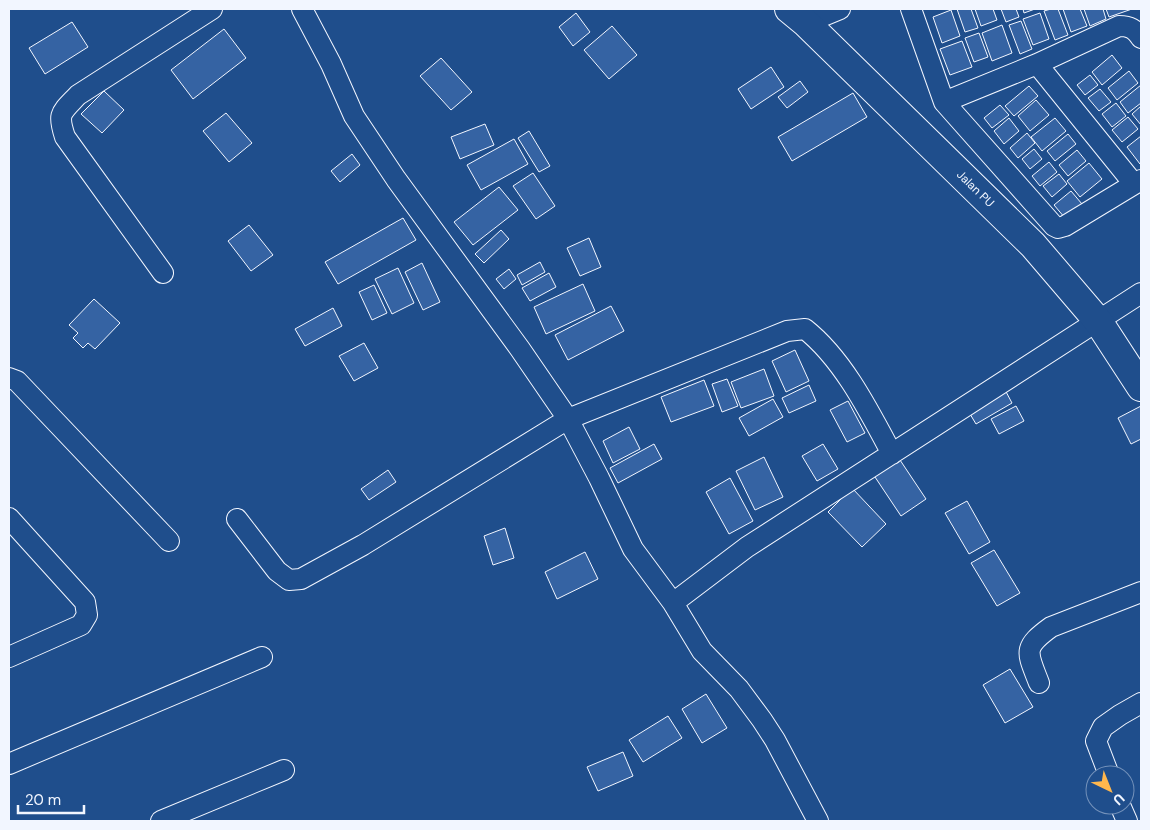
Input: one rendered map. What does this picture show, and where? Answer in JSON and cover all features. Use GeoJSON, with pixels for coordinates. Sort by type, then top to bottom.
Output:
{"type":"FeatureCollection","features":[{"type":"Feature","properties":{"kind":"street"},"geometry":{"type":"LineString","coordinates":[[163,273],[65,137],[60,121],[64,110],[78,96],[212,9]]}},
{"type":"Feature","properties":{"kind":"street"},"geometry":{"type":"LineString","coordinates":[[302,9],[331,64],[354,116],[396,179],[520,349],[568,419],[633,549],[673,603],[702,651],[739,689],[775,740],[818,821]]}},
{"type":"Feature","properties":{"kind":"street"},"geometry":{"type":"LineString","coordinates":[[798,14],[840,9]]}},
{"type":"Feature","properties":{"kind":"street"},"geometry":{"type":"LineString","coordinates":[[911,9],[944,102],[1039,210],[1058,228],[1065,226],[1138,182],[1037,64]]}},
{"type":"Feature","properties":{"kind":"street","name":"Jalan PU"},"geometry":{"type":"LineString","coordinates":[[798,14],[1033,245],[1098,321],[1141,387]]}},
{"type":"Feature","properties":{"kind":"street"},"geometry":{"type":"LineString","coordinates":[[944,102],[1037,64],[1119,26],[1128,26],[1134,29],[1141,38]]}},
{"type":"Feature","properties":{"kind":"street"},"geometry":{"type":"LineString","coordinates":[[673,603],[747,548],[1141,293]]}},
{"type":"Feature","properties":{"kind":"street"},"geometry":{"type":"LineString","coordinates":[[237,519],[277,571],[288,580],[301,579],[363,545],[568,419],[787,331],[804,329],[821,342],[863,400],[892,454]]}},
{"type":"Feature","properties":{"kind":"street"},"geometry":{"type":"LineString","coordinates":[[12,383],[169,541]]}},
{"type":"Feature","properties":{"kind":"street"},"geometry":{"type":"LineString","coordinates":[[9,520],[85,602],[87,615],[81,625],[9,656]]}},
{"type":"Feature","properties":{"kind":"street"},"geometry":{"type":"LineString","coordinates":[[1039,683],[1028,654],[1031,644],[1038,636],[1051,627],[1141,592]]}},
{"type":"Feature","properties":{"kind":"street"},"geometry":{"type":"LineString","coordinates":[[9,764],[262,657]]}},
{"type":"Feature","properties":{"kind":"street"},"geometry":{"type":"LineString","coordinates":[[1105,765],[1096,741],[1103,726],[1141,703]]}},
{"type":"Feature","properties":{"kind":"street"},"geometry":{"type":"LineString","coordinates":[[161,821],[284,770]]}},
{"type":"Feature","properties":{"kind":"building"},"geometry":{"type":"Polygon","coordinates":[[[957,9],[971,9],[978,28],[965,32],[957,9]]]}},
{"type":"Feature","properties":{"kind":"building"},"geometry":{"type":"Polygon","coordinates":[[[975,9],[993,9],[997,20],[981,26],[975,9]]]}},
{"type":"Feature","properties":{"kind":"building"},"geometry":{"type":"Polygon","coordinates":[[[1001,9],[1016,9],[1019,17],[1006,22],[1001,9]]]}},
{"type":"Feature","properties":{"kind":"building"},"geometry":{"type":"Polygon","coordinates":[[[1023,9],[1035,9],[1024,13],[1023,9]]]}},
{"type":"Feature","properties":{"kind":"building"},"geometry":{"type":"Polygon","coordinates":[[[1058,9],[1068,35],[1055,40],[1044,11],[1058,9]]]}},
{"type":"Feature","properties":{"kind":"building"},"geometry":{"type":"Polygon","coordinates":[[[1063,9],[1080,9],[1087,26],[1071,32],[1063,9]]]}},
{"type":"Feature","properties":{"kind":"building"},"geometry":{"type":"Polygon","coordinates":[[[1084,9],[1103,9],[1106,19],[1090,26],[1084,9]]]}},
{"type":"Feature","properties":{"kind":"building"},"geometry":{"type":"Polygon","coordinates":[[[1106,9],[1132,9],[1109,17],[1106,9]]]}},
{"type":"Feature","properties":{"kind":"building"},"geometry":{"type":"Polygon","coordinates":[[[951,10],[960,36],[942,43],[933,17],[951,10]]]}},
{"type":"Feature","properties":{"kind":"building"},"geometry":{"type":"Polygon","coordinates":[[[576,13],[590,32],[573,46],[559,27],[576,13]]]}},
{"type":"Feature","properties":{"kind":"building"},"geometry":{"type":"Polygon","coordinates":[[[1040,13],[1049,39],[1033,45],[1023,19],[1040,13]]]}},
{"type":"Feature","properties":{"kind":"building"},"geometry":{"type":"Polygon","coordinates":[[[1021,21],[1032,49],[1020,54],[1009,25],[1021,21]]]}},
{"type":"Feature","properties":{"kind":"building"},"geometry":{"type":"Polygon","coordinates":[[[72,22],[88,47],[45,74],[29,48],[72,22]]]}},
{"type":"Feature","properties":{"kind":"building"},"geometry":{"type":"Polygon","coordinates":[[[1002,25],[1012,53],[992,61],[982,33],[1002,25]]]}},
{"type":"Feature","properties":{"kind":"building"},"geometry":{"type":"Polygon","coordinates":[[[612,26],[637,55],[609,79],[584,50],[612,26]]]}},
{"type":"Feature","properties":{"kind":"building"},"geometry":{"type":"Polygon","coordinates":[[[224,29],[246,58],[193,99],[171,70],[224,29]]]}},
{"type":"Feature","properties":{"kind":"building"},"geometry":{"type":"Polygon","coordinates":[[[979,33],[988,57],[974,62],[965,38],[979,33]]]}},
{"type":"Feature","properties":{"kind":"building"},"geometry":{"type":"Polygon","coordinates":[[[962,41],[972,67],[950,75],[940,49],[962,41]]]}},
{"type":"Feature","properties":{"kind":"building"},"geometry":{"type":"Polygon","coordinates":[[[1112,55],[1122,68],[1102,85],[1092,72],[1112,55]]]}},
{"type":"Feature","properties":{"kind":"building"},"geometry":{"type":"Polygon","coordinates":[[[441,58],[472,92],[451,110],[420,76],[441,58]]]}},
{"type":"Feature","properties":{"kind":"building"},"geometry":{"type":"Polygon","coordinates":[[[771,67],[784,87],[751,109],[738,89],[771,67]]]}},
{"type":"Feature","properties":{"kind":"building"},"geometry":{"type":"Polygon","coordinates":[[[1129,71],[1138,83],[1117,100],[1108,88],[1129,71]]]}},
{"type":"Feature","properties":{"kind":"building"},"geometry":{"type":"Polygon","coordinates":[[[1090,75],[1098,85],[1085,95],[1077,85],[1090,75]]]}},
{"type":"Feature","properties":{"kind":"building"},"geometry":{"type":"Polygon","coordinates":[[[800,81],[808,92],[787,108],[778,97],[800,81]]]}},
{"type":"Feature","properties":{"kind":"building"},"geometry":{"type":"Polygon","coordinates":[[[1141,85],[1141,103],[1128,113],[1120,102],[1141,85]]]}},
{"type":"Feature","properties":{"kind":"building"},"geometry":{"type":"Polygon","coordinates":[[[1029,86],[1038,96],[1014,116],[1005,106],[1029,86]]]}},
{"type":"Feature","properties":{"kind":"building"},"geometry":{"type":"Polygon","coordinates":[[[1100,89],[1111,102],[1099,111],[1088,98],[1100,89]]]}},
{"type":"Feature","properties":{"kind":"building"},"geometry":{"type":"Polygon","coordinates":[[[104,91],[124,110],[102,133],[81,114],[104,91]]]}},
{"type":"Feature","properties":{"kind":"building"},"geometry":{"type":"Polygon","coordinates":[[[853,93],[867,117],[792,161],[778,137],[853,93]]]}},
{"type":"Feature","properties":{"kind":"building"},"geometry":{"type":"Polygon","coordinates":[[[1036,100],[1049,115],[1030,131],[1018,116],[1036,100]]]}},
{"type":"Feature","properties":{"kind":"building"},"geometry":{"type":"Polygon","coordinates":[[[1116,103],[1126,116],[1112,127],[1102,114],[1116,103]]]}},
{"type":"Feature","properties":{"kind":"building"},"geometry":{"type":"Polygon","coordinates":[[[1000,105],[1009,115],[992,128],[984,118],[1000,105]]]}},
{"type":"Feature","properties":{"kind":"building"},"geometry":{"type":"Polygon","coordinates":[[[1141,106],[1141,125],[1132,114],[1141,106]]]}},
{"type":"Feature","properties":{"kind":"building"},"geometry":{"type":"Polygon","coordinates":[[[226,113],[252,143],[229,162],[203,131],[226,113]]]}},
{"type":"Feature","properties":{"kind":"building"},"geometry":{"type":"Polygon","coordinates":[[[1128,117],[1138,129],[1122,142],[1112,130],[1128,117]]]}},
{"type":"Feature","properties":{"kind":"building"},"geometry":{"type":"Polygon","coordinates":[[[1009,118],[1019,131],[1004,144],[994,131],[1009,118]]]}},
{"type":"Feature","properties":{"kind":"building"},"geometry":{"type":"Polygon","coordinates":[[[1055,118],[1066,131],[1042,151],[1031,137],[1055,118]]]}},
{"type":"Feature","properties":{"kind":"building"},"geometry":{"type":"Polygon","coordinates":[[[485,124],[494,145],[460,159],[451,137],[485,124]]]}},
{"type":"Feature","properties":{"kind":"building"},"geometry":{"type":"Polygon","coordinates":[[[529,131],[550,166],[539,172],[518,138],[529,131]]]}},
{"type":"Feature","properties":{"kind":"building"},"geometry":{"type":"Polygon","coordinates":[[[1027,133],[1035,143],[1018,158],[1010,148],[1027,133]]]}},
{"type":"Feature","properties":{"kind":"building"},"geometry":{"type":"Polygon","coordinates":[[[1068,134],[1076,144],[1055,161],[1047,151],[1068,134]]]}},
{"type":"Feature","properties":{"kind":"building"},"geometry":{"type":"Polygon","coordinates":[[[1141,136],[1141,163],[1140,164],[1127,147],[1141,136]]]}},
{"type":"Feature","properties":{"kind":"building"},"geometry":{"type":"Polygon","coordinates":[[[514,139],[528,164],[481,190],[467,165],[514,139]]]}},
{"type":"Feature","properties":{"kind":"building"},"geometry":{"type":"Polygon","coordinates":[[[1034,149],[1042,159],[1030,169],[1022,159],[1034,149]]]}},
{"type":"Feature","properties":{"kind":"building"},"geometry":{"type":"Polygon","coordinates":[[[1077,150],[1086,161],[1068,176],[1059,165],[1077,150]]]}},
{"type":"Feature","properties":{"kind":"building"},"geometry":{"type":"Polygon","coordinates":[[[352,154],[360,165],[340,182],[331,171],[352,154]]]}},
{"type":"Feature","properties":{"kind":"building"},"geometry":{"type":"Polygon","coordinates":[[[1049,162],[1057,172],[1040,186],[1032,176],[1049,162]]]}},
{"type":"Feature","properties":{"kind":"building"},"geometry":{"type":"Polygon","coordinates":[[[1089,163],[1102,179],[1080,197],[1067,181],[1089,163]]]}},
{"type":"Feature","properties":{"kind":"building"},"geometry":{"type":"Polygon","coordinates":[[[533,173],[555,206],[536,219],[513,186],[533,173]]]}},
{"type":"Feature","properties":{"kind":"building"},"geometry":{"type":"Polygon","coordinates":[[[1059,174],[1067,184],[1052,197],[1043,186],[1059,174]]]}},
{"type":"Feature","properties":{"kind":"building"},"geometry":{"type":"Polygon","coordinates":[[[499,187],[518,210],[473,245],[454,222],[499,187]]]}},
{"type":"Feature","properties":{"kind":"building"},"geometry":{"type":"Polygon","coordinates":[[[1071,191],[1082,204],[1065,218],[1054,205],[1071,191]]]}},
{"type":"Feature","properties":{"kind":"building"},"geometry":{"type":"Polygon","coordinates":[[[403,218],[416,240],[338,284],[325,262],[403,218]]]}},
{"type":"Feature","properties":{"kind":"building"},"geometry":{"type":"Polygon","coordinates":[[[249,225],[273,255],[251,271],[228,241],[249,225]]]}},
{"type":"Feature","properties":{"kind":"building"},"geometry":{"type":"Polygon","coordinates":[[[501,230],[509,239],[484,263],[475,254],[501,230]]]}},
{"type":"Feature","properties":{"kind":"building"},"geometry":{"type":"Polygon","coordinates":[[[589,238],[601,267],[580,276],[567,248],[589,238]]]}},
{"type":"Feature","properties":{"kind":"building"},"geometry":{"type":"Polygon","coordinates":[[[540,262],[545,272],[522,285],[517,275],[540,262]]]}},
{"type":"Feature","properties":{"kind":"building"},"geometry":{"type":"Polygon","coordinates":[[[422,263],[440,302],[423,310],[405,272],[422,263]]]}},
{"type":"Feature","properties":{"kind":"building"},"geometry":{"type":"Polygon","coordinates":[[[398,268],[414,303],[392,314],[375,279],[398,268]]]}},
{"type":"Feature","properties":{"kind":"building"},"geometry":{"type":"Polygon","coordinates":[[[509,269],[516,279],[504,289],[496,279],[509,269]]]}},
{"type":"Feature","properties":{"kind":"building"},"geometry":{"type":"Polygon","coordinates":[[[549,273],[556,287],[530,301],[522,288],[549,273]]]}},
{"type":"Feature","properties":{"kind":"building"},"geometry":{"type":"Polygon","coordinates":[[[583,284],[595,311],[546,334],[534,307],[583,284]]]}},
{"type":"Feature","properties":{"kind":"building"},"geometry":{"type":"Polygon","coordinates":[[[374,285],[387,313],[372,320],[359,292],[374,285]]]}},
{"type":"Feature","properties":{"kind":"building"},"geometry":{"type":"Polygon","coordinates":[[[94,299],[120,323],[95,349],[88,343],[83,348],[73,338],[78,333],[69,325],[94,299]]]}},
{"type":"Feature","properties":{"kind":"building"},"geometry":{"type":"Polygon","coordinates":[[[611,306],[624,331],[568,360],[555,335],[611,306]]]}},
{"type":"Feature","properties":{"kind":"building"},"geometry":{"type":"Polygon","coordinates":[[[333,308],[342,326],[305,346],[295,329],[333,308]]]}},
{"type":"Feature","properties":{"kind":"building"},"geometry":{"type":"Polygon","coordinates":[[[364,343],[378,368],[354,381],[339,356],[364,343]]]}},
{"type":"Feature","properties":{"kind":"building"},"geometry":{"type":"Polygon","coordinates":[[[795,350],[809,381],[786,392],[772,361],[795,350]]]}},
{"type":"Feature","properties":{"kind":"building"},"geometry":{"type":"Polygon","coordinates":[[[764,369],[774,396],[741,408],[731,382],[764,369]]]}},
{"type":"Feature","properties":{"kind":"building"},"geometry":{"type":"Polygon","coordinates":[[[727,379],[738,406],[722,412],[712,384],[727,379]]]}},
{"type":"Feature","properties":{"kind":"building"},"geometry":{"type":"Polygon","coordinates":[[[704,380],[714,406],[671,422],[661,397],[704,380]]]}},
{"type":"Feature","properties":{"kind":"building"},"geometry":{"type":"Polygon","coordinates":[[[809,385],[816,401],[789,413],[782,398],[809,385]]]}},
{"type":"Feature","properties":{"kind":"building"},"geometry":{"type":"Polygon","coordinates":[[[1004,388],[1012,403],[976,424],[967,409],[1004,388]]]}},
{"type":"Feature","properties":{"kind":"building"},"geometry":{"type":"Polygon","coordinates":[[[773,399],[783,417],[749,436],[739,418],[773,399]]]}},
{"type":"Feature","properties":{"kind":"building"},"geometry":{"type":"Polygon","coordinates":[[[848,401],[865,433],[847,442],[830,410],[848,401]]]}},
{"type":"Feature","properties":{"kind":"building"},"geometry":{"type":"Polygon","coordinates":[[[1016,406],[1024,421],[999,434],[991,419],[1016,406]]]}},
{"type":"Feature","properties":{"kind":"building"},"geometry":{"type":"Polygon","coordinates":[[[1141,406],[1141,439],[1131,444],[1118,418],[1141,406]]]}},
{"type":"Feature","properties":{"kind":"building"},"geometry":{"type":"Polygon","coordinates":[[[629,427],[640,449],[613,463],[603,441],[629,427]]]}},
{"type":"Feature","properties":{"kind":"building"},"geometry":{"type":"Polygon","coordinates":[[[654,444],[662,459],[618,483],[610,468],[654,444]]]}},
{"type":"Feature","properties":{"kind":"building"},"geometry":{"type":"Polygon","coordinates":[[[823,444],[838,469],[817,481],[802,456],[823,444]]]}},
{"type":"Feature","properties":{"kind":"building"},"geometry":{"type":"Polygon","coordinates":[[[764,457],[783,497],[755,510],[736,471],[764,457]]]}},
{"type":"Feature","properties":{"kind":"building"},"geometry":{"type":"Polygon","coordinates":[[[898,457],[926,499],[901,516],[873,474],[898,457]]]}},
{"type":"Feature","properties":{"kind":"building"},"geometry":{"type":"Polygon","coordinates":[[[388,470],[396,482],[369,500],[361,489],[388,470]]]}},
{"type":"Feature","properties":{"kind":"building"},"geometry":{"type":"Polygon","coordinates":[[[730,478],[753,521],[729,534],[706,492],[730,478]]]}},
{"type":"Feature","properties":{"kind":"building"},"geometry":{"type":"Polygon","coordinates":[[[852,488],[886,524],[862,547],[828,512],[852,488]]]}},
{"type":"Feature","properties":{"kind":"building"},"geometry":{"type":"Polygon","coordinates":[[[967,501],[990,542],[969,554],[945,513],[967,501]]]}},
{"type":"Feature","properties":{"kind":"building"},"geometry":{"type":"Polygon","coordinates":[[[505,528],[514,558],[493,565],[484,536],[505,528]]]}},
{"type":"Feature","properties":{"kind":"building"},"geometry":{"type":"Polygon","coordinates":[[[994,550],[1020,593],[997,606],[971,563],[994,550]]]}},
{"type":"Feature","properties":{"kind":"building"},"geometry":{"type":"Polygon","coordinates":[[[585,552],[598,579],[557,599],[545,572],[585,552]]]}},
{"type":"Feature","properties":{"kind":"building"},"geometry":{"type":"Polygon","coordinates":[[[1010,669],[1033,707],[1005,723],[983,685],[1010,669]]]}},
{"type":"Feature","properties":{"kind":"building"},"geometry":{"type":"Polygon","coordinates":[[[706,694],[727,728],[702,743],[682,709],[706,694]]]}},
{"type":"Feature","properties":{"kind":"building"},"geometry":{"type":"Polygon","coordinates":[[[668,716],[682,738],[643,762],[629,740],[668,716]]]}},
{"type":"Feature","properties":{"kind":"building"},"geometry":{"type":"Polygon","coordinates":[[[623,752],[633,776],[598,791],[587,767],[623,752]]]}}]}
